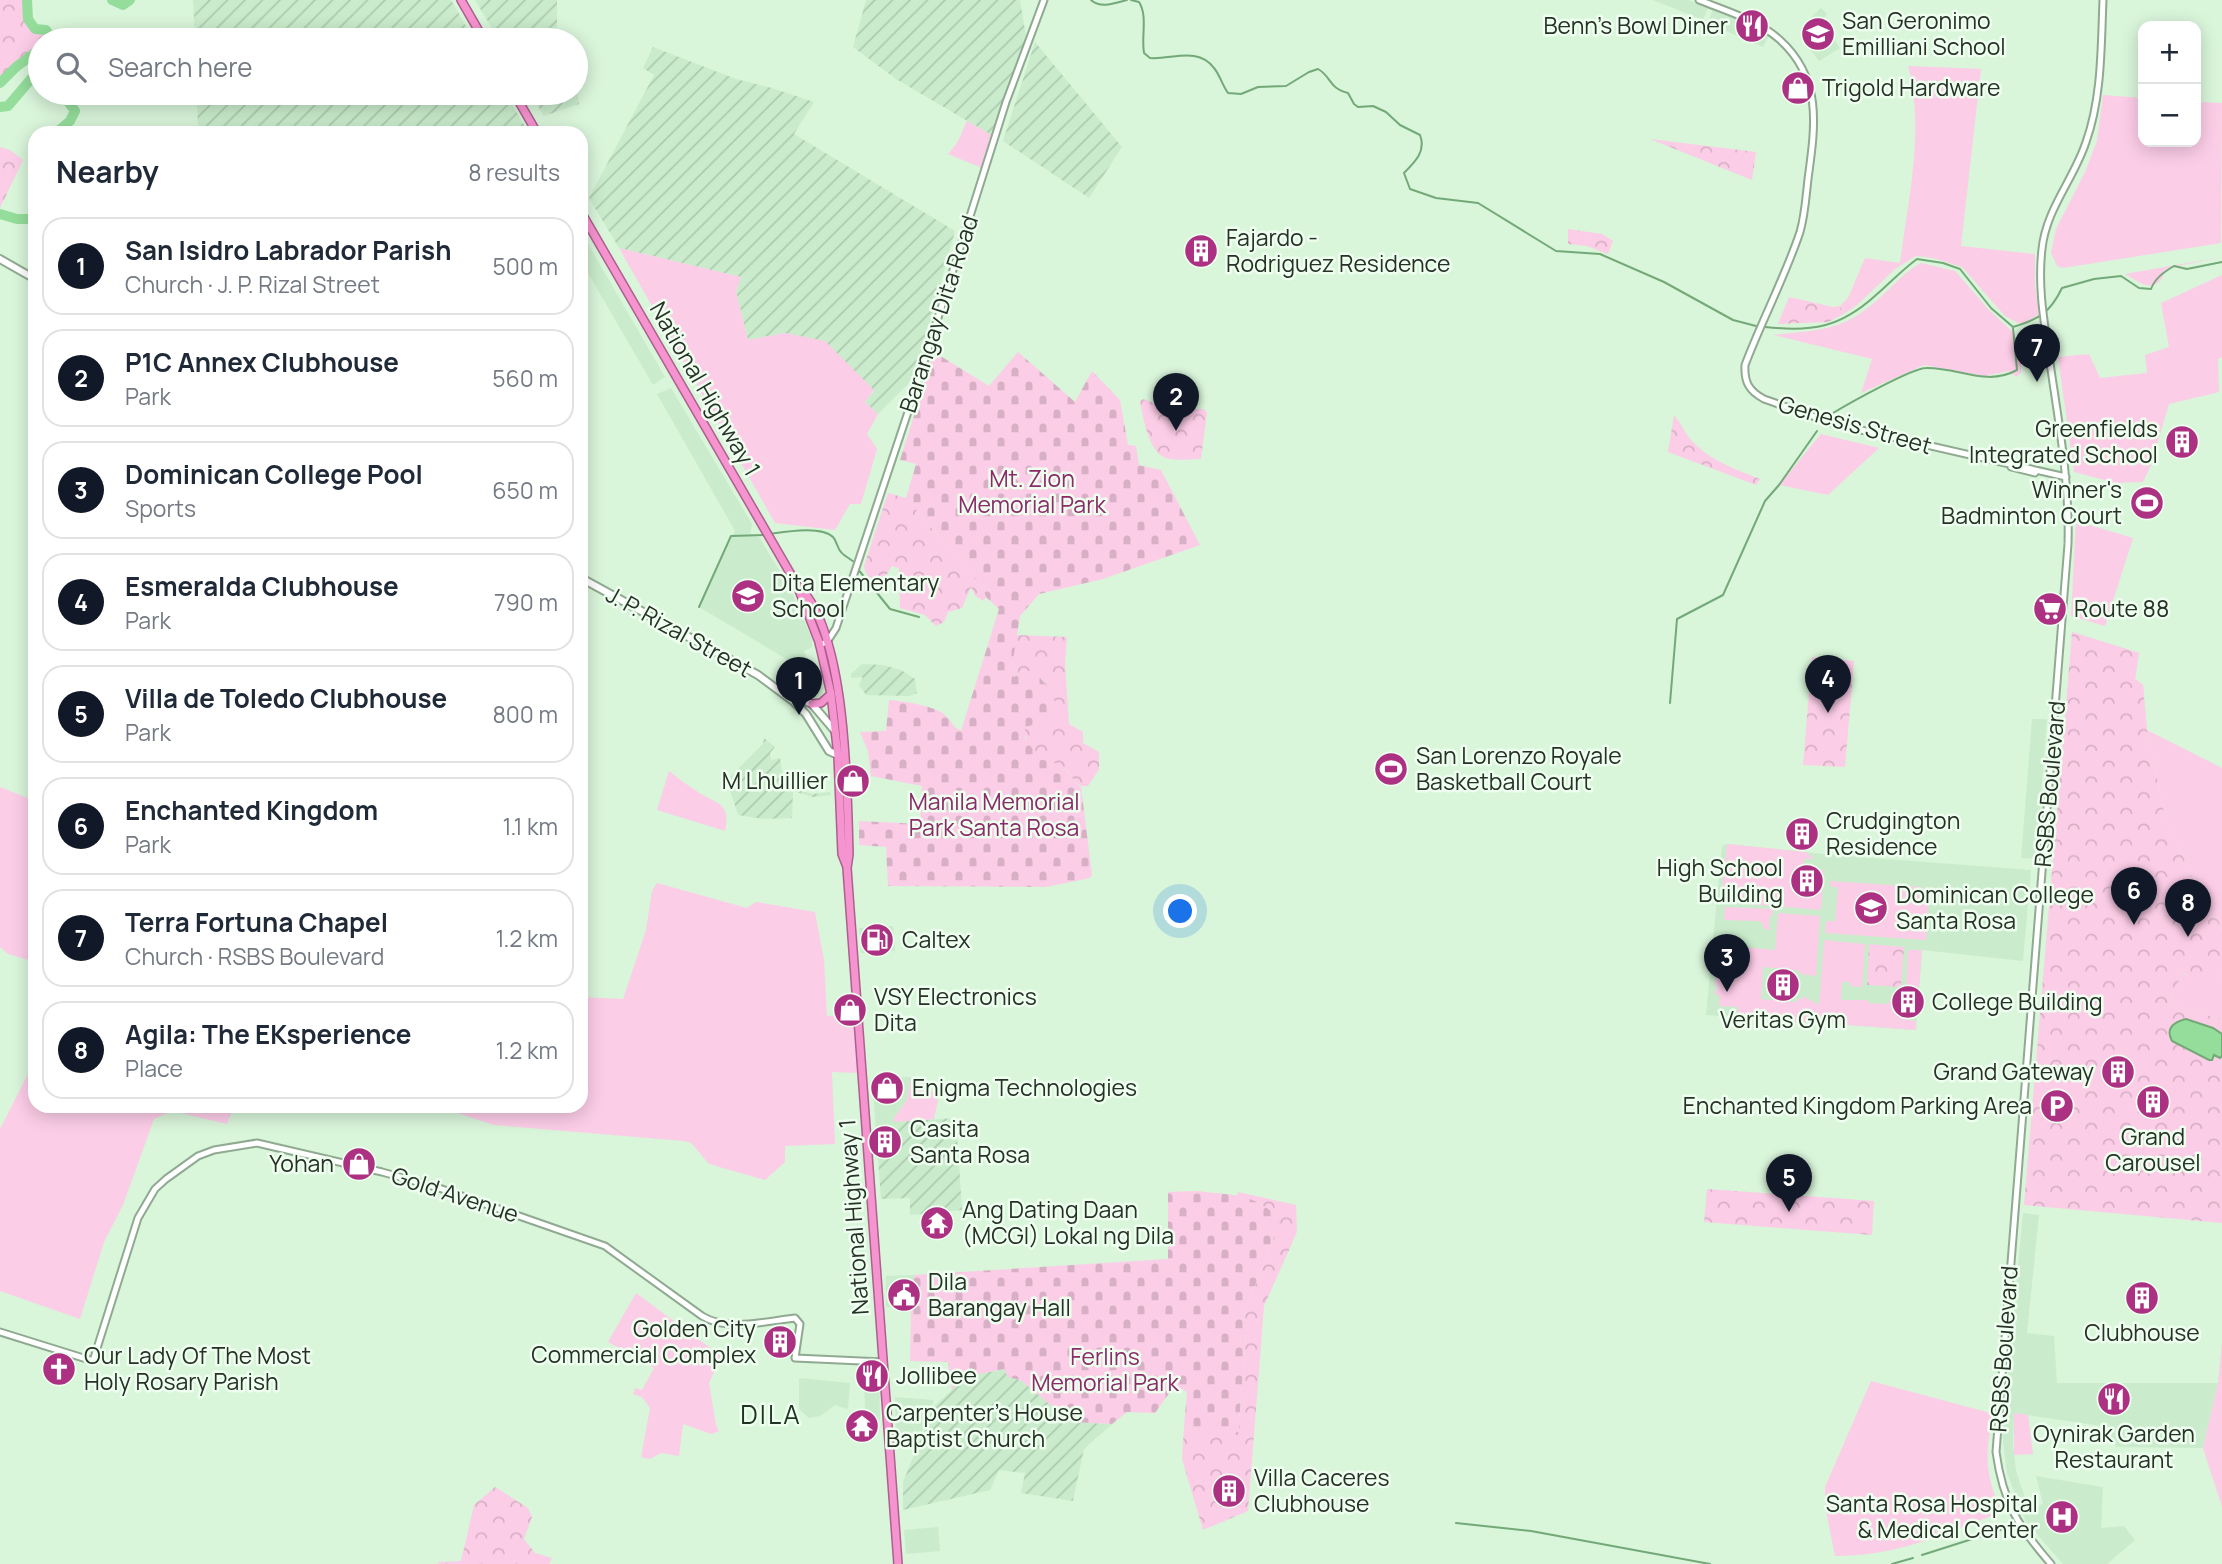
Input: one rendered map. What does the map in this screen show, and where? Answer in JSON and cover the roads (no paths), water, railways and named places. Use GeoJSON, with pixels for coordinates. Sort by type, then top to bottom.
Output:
{"type":"FeatureCollection","features":[{"type":"Feature","properties":{"kind":"highway"},"geometry":{"type":"LineString","coordinates":[[461,0],[477,28]]}},
{"type":"Feature","properties":{"kind":"highway"},"geometry":{"type":"LineString","coordinates":[[521,105],[533,126]]}},
{"type":"Feature","properties":{"kind":"highway","name":"National Highway 1"},"geometry":{"type":"LineString","coordinates":[[588,224],[797,585],[836,678],[845,742],[841,756]]}},
{"type":"Feature","properties":{"kind":"highway","name":"National Highway 1"},"geometry":{"type":"LineString","coordinates":[[797,585],[806,593],[821,624],[841,756],[842,854],[847,868],[898,1564]]}},
{"type":"Feature","properties":{"kind":"highway"},"geometry":{"type":"LineString","coordinates":[[812,704],[821,703],[831,694]]}},
{"type":"Feature","properties":{"kind":"main road"},"geometry":{"type":"LineString","coordinates":[[0,259],[28,275]]}},
{"type":"Feature","properties":{"kind":"main road","name":"J. P. Rizal Street"},"geometry":{"type":"LineString","coordinates":[[588,582],[758,675],[806,714],[829,751],[841,756]]}},
{"type":"Feature","properties":{"kind":"main road","name":"J. P. Rizal Street"},"geometry":{"type":"LineString","coordinates":[[776,688],[812,704],[845,742]]}},
{"type":"Feature","properties":{"kind":"street","name":"Barangay Dita Road"},"geometry":{"type":"LineString","coordinates":[[823,643],[836,628],[917,385],[1006,102],[1044,0]]}},
{"type":"Feature","properties":{"kind":"street","name":"Genesis Street"},"geometry":{"type":"LineString","coordinates":[[1699,0],[1712,2],[1756,23],[1782,40],[1806,75],[1812,89],[1815,110],[1802,224],[1745,365],[1747,386],[1754,394],[1764,399],[1835,424],[2005,464],[2017,470],[2066,477]]}},
{"type":"Feature","properties":{"kind":"street","name":"RSBS Boulevard"},"geometry":{"type":"LineString","coordinates":[[2051,1564],[2016,1520],[2002,1484],[1996,1452],[2069,516],[2066,477],[2041,303],[2040,274],[2046,230],[2091,127],[2098,88],[2103,0]]}},
{"type":"Feature","properties":{"kind":"street"},"geometry":{"type":"LineString","coordinates":[[821,624],[829,631],[836,628]]}},
{"type":"Feature","properties":{"kind":"street","name":"Gold Avenue"},"geometry":{"type":"LineString","coordinates":[[0,1332],[93,1361],[138,1218],[147,1200],[166,1178],[198,1156],[214,1150],[257,1143],[382,1171],[606,1246],[717,1324],[795,1318],[800,1324],[795,1358],[884,1362]]}},
{"type":"Feature","properties":{"kind":"waterway"},"geometry":{"type":"LineString","coordinates":[[27,0],[28,19],[34,28]]}},
{"type":"Feature","properties":{"kind":"waterway"},"geometry":{"type":"LineString","coordinates":[[112,0],[123,5],[130,0]]}},
{"type":"Feature","properties":{"kind":"waterway"},"geometry":{"type":"LineString","coordinates":[[1091,0],[1104,5],[1127,0]]}},
{"type":"Feature","properties":{"kind":"waterway"},"geometry":{"type":"LineString","coordinates":[[1131,0],[1139,2],[1142,8],[1144,53],[1150,58],[1200,57],[1214,68],[1228,93],[1241,94],[1258,87],[1286,86],[1318,69],[1333,85],[1348,93],[1358,107],[1373,106],[1420,135],[1421,151],[1404,173],[1410,189],[1436,198],[1478,203],[1556,251],[1600,254],[1664,282],[1733,320],[1756,326]]}},
{"type":"Feature","properties":{"kind":"waterway"},"geometry":{"type":"LineString","coordinates":[[0,83],[28,58]]}},
{"type":"Feature","properties":{"kind":"waterway"},"geometry":{"type":"LineString","coordinates":[[0,107],[8,106],[28,83]]}},
{"type":"Feature","properties":{"kind":"waterway"},"geometry":{"type":"LineString","coordinates":[[64,126],[75,111],[71,105]]}},
{"type":"Feature","properties":{"kind":"waterway"},"geometry":{"type":"LineString","coordinates":[[0,214],[28,219]]}},
{"type":"Feature","properties":{"kind":"waterway"},"geometry":{"type":"LineString","coordinates":[[1765,327],[1811,328],[1837,321],[1863,306],[1917,259],[1960,269],[1991,308],[2013,327],[2043,314],[2053,304],[2062,288],[2094,279],[2121,276],[2139,288],[2151,289],[2157,278],[2174,266],[2187,269],[2222,262]]}},
{"type":"Feature","properties":{"kind":"waterway"},"geometry":{"type":"LineString","coordinates":[[1833,413],[1880,387],[1926,368],[1983,377],[2006,375],[2017,370],[2013,328]]}},
{"type":"Feature","properties":{"kind":"waterway"},"geometry":{"type":"LineString","coordinates":[[1670,703],[1677,619],[1723,595],[1765,501],[1817,431]]}},
{"type":"Feature","properties":{"kind":"waterway"},"geometry":{"type":"LineString","coordinates":[[770,534],[802,530],[827,533],[842,553],[855,563]]}},
{"type":"Feature","properties":{"kind":"waterway"},"geometry":{"type":"LineString","coordinates":[[699,607],[731,536],[765,535]]}},
{"type":"Feature","properties":{"kind":"waterway"},"geometry":{"type":"LineString","coordinates":[[857,568],[890,609],[919,617]]}},
{"type":"Feature","properties":{"kind":"waterway"},"geometry":{"type":"LineString","coordinates":[[1456,1523],[1531,1531],[1710,1564]]}},
{"type":"Feature","properties":{"kind":"waterway"},"geometry":{"type":"LineString","coordinates":[[1922,1555],[2010,1527]]}},
{"type":"Feature","properties":{"kind":"waterway"},"geometry":{"type":"LineString","coordinates":[[1892,1564],[1913,1558]]}},
{"type":"Feature","properties":{"kind":"place","name":"Benn's Bowl Diner"},"geometry":{"type":"Point","coordinates":[1752,26]}},
{"type":"Feature","properties":{"kind":"place","name":"San Geronimo Emilliani School"},"geometry":{"type":"Point","coordinates":[1818,34]}},
{"type":"Feature","properties":{"kind":"place","name":"Trigold Hardware"},"geometry":{"type":"Point","coordinates":[1798,88]}},
{"type":"Feature","properties":{"kind":"place","name":"Fajardo - Rodriguez Residence"},"geometry":{"type":"Point","coordinates":[1201,251]}},
{"type":"Feature","properties":{"kind":"place","name":"Terra Fortuna Chapel"},"geometry":{"type":"Point","coordinates":[2037,382]}},
{"type":"Feature","properties":{"kind":"place","name":"P1C Annex Clubhouse"},"geometry":{"type":"Point","coordinates":[1176,431]}},
{"type":"Feature","properties":{"kind":"place","name":"Greenfields Integrated School"},"geometry":{"type":"Point","coordinates":[2182,442]}},
{"type":"Feature","properties":{"kind":"place","name":"Winner's Badminton Court"},"geometry":{"type":"Point","coordinates":[2147,503]}},
{"type":"Feature","properties":{"kind":"place","name":"Dita Elementary School"},"geometry":{"type":"Point","coordinates":[748,596]}},
{"type":"Feature","properties":{"kind":"place","name":"Route 88"},"geometry":{"type":"Point","coordinates":[2050,609]}},
{"type":"Feature","properties":{"kind":"place","name":"Esmeralda Clubhouse"},"geometry":{"type":"Point","coordinates":[1828,713]}},
{"type":"Feature","properties":{"kind":"place","name":"San Isidro Labrador Parish"},"geometry":{"type":"Point","coordinates":[799,715]}},
{"type":"Feature","properties":{"kind":"place","name":"San Lorenzo Royale Basketball Court"},"geometry":{"type":"Point","coordinates":[1391,769]}},
{"type":"Feature","properties":{"kind":"place","name":"M Lhuillier"},"geometry":{"type":"Point","coordinates":[853,781]}},
{"type":"Feature","properties":{"kind":"place","name":"Crudgington Residence"},"geometry":{"type":"Point","coordinates":[1802,834]}},
{"type":"Feature","properties":{"kind":"place","name":"High School Building"},"geometry":{"type":"Point","coordinates":[1807,881]}},
{"type":"Feature","properties":{"kind":"place","name":"Dominican College Santa Rosa"},"geometry":{"type":"Point","coordinates":[1871,908]}},
{"type":"Feature","properties":{"kind":"place","name":"Enchanted Kingdom"},"geometry":{"type":"Point","coordinates":[2134,925]}},
{"type":"Feature","properties":{"kind":"place","name":"Agila: The EKsperience"},"geometry":{"type":"Point","coordinates":[2188,937]}},
{"type":"Feature","properties":{"kind":"place","name":"Caltex"},"geometry":{"type":"Point","coordinates":[877,940]}},
{"type":"Feature","properties":{"kind":"place","name":"Veritas Gym"},"geometry":{"type":"Point","coordinates":[1783,985]}},
{"type":"Feature","properties":{"kind":"place","name":"Dominican College Pool"},"geometry":{"type":"Point","coordinates":[1727,992]}},
{"type":"Feature","properties":{"kind":"place","name":"College Building"},"geometry":{"type":"Point","coordinates":[1908,1002]}},
{"type":"Feature","properties":{"kind":"place","name":"VSY Electronics Dita"},"geometry":{"type":"Point","coordinates":[850,1010]}},
{"type":"Feature","properties":{"kind":"place","name":"Grand Gateway"},"geometry":{"type":"Point","coordinates":[2118,1072]}},
{"type":"Feature","properties":{"kind":"place","name":"Enigma Technologies"},"geometry":{"type":"Point","coordinates":[887,1088]}},
{"type":"Feature","properties":{"kind":"place","name":"Grand Carousel"},"geometry":{"type":"Point","coordinates":[2153,1102]}},
{"type":"Feature","properties":{"kind":"place","name":"Enchanted Kingdom Parking Area"},"geometry":{"type":"Point","coordinates":[2057,1106]}},
{"type":"Feature","properties":{"kind":"place","name":"Casita Santa Rosa"},"geometry":{"type":"Point","coordinates":[885,1142]}},
{"type":"Feature","properties":{"kind":"place","name":"Yohan"},"geometry":{"type":"Point","coordinates":[359,1164]}},
{"type":"Feature","properties":{"kind":"place","name":"Villa de Toledo Clubhouse"},"geometry":{"type":"Point","coordinates":[1789,1212]}},
{"type":"Feature","properties":{"kind":"place","name":"Ang Dating Daan (MCGI) Lokal ng Dila"},"geometry":{"type":"Point","coordinates":[937,1223]}},
{"type":"Feature","properties":{"kind":"place","name":"Dila Barangay Hall"},"geometry":{"type":"Point","coordinates":[904,1295]}},
{"type":"Feature","properties":{"kind":"place","name":"Clubhouse"},"geometry":{"type":"Point","coordinates":[2142,1298]}},
{"type":"Feature","properties":{"kind":"place","name":"Golden City Commercial Complex"},"geometry":{"type":"Point","coordinates":[780,1342]}},
{"type":"Feature","properties":{"kind":"place","name":"Our Lady Of The Most Holy Rosary Parish"},"geometry":{"type":"Point","coordinates":[59,1369]}},
{"type":"Feature","properties":{"kind":"place","name":"Jollibee"},"geometry":{"type":"Point","coordinates":[872,1376]}},
{"type":"Feature","properties":{"kind":"place","name":"Oynirak Garden Restaurant"},"geometry":{"type":"Point","coordinates":[2114,1399]}},
{"type":"Feature","properties":{"kind":"place","name":"Carpenter's House Baptist Church"},"geometry":{"type":"Point","coordinates":[862,1426]}},
{"type":"Feature","properties":{"kind":"place","name":"Villa Caceres Clubhouse"},"geometry":{"type":"Point","coordinates":[1229,1491]}},
{"type":"Feature","properties":{"kind":"place","name":"Santa Rosa Hospital & Medical Center"},"geometry":{"type":"Point","coordinates":[2062,1517]}},
{"type":"Feature","properties":{"kind":"district","name":"DILA"},"geometry":{"type":"Point","coordinates":[771,1415]}},
{"type":"Feature","properties":{"kind":"park label","name":"Mt. Zion Memorial Park"},"geometry":{"type":"Point","coordinates":[1032,492]}},
{"type":"Feature","properties":{"kind":"park label","name":"Manila Memorial Park Santa Rosa"},"geometry":{"type":"Point","coordinates":[994,815]}},
{"type":"Feature","properties":{"kind":"park label","name":"Ferlins Memorial Park"},"geometry":{"type":"Point","coordinates":[1105,1370]}}]}
